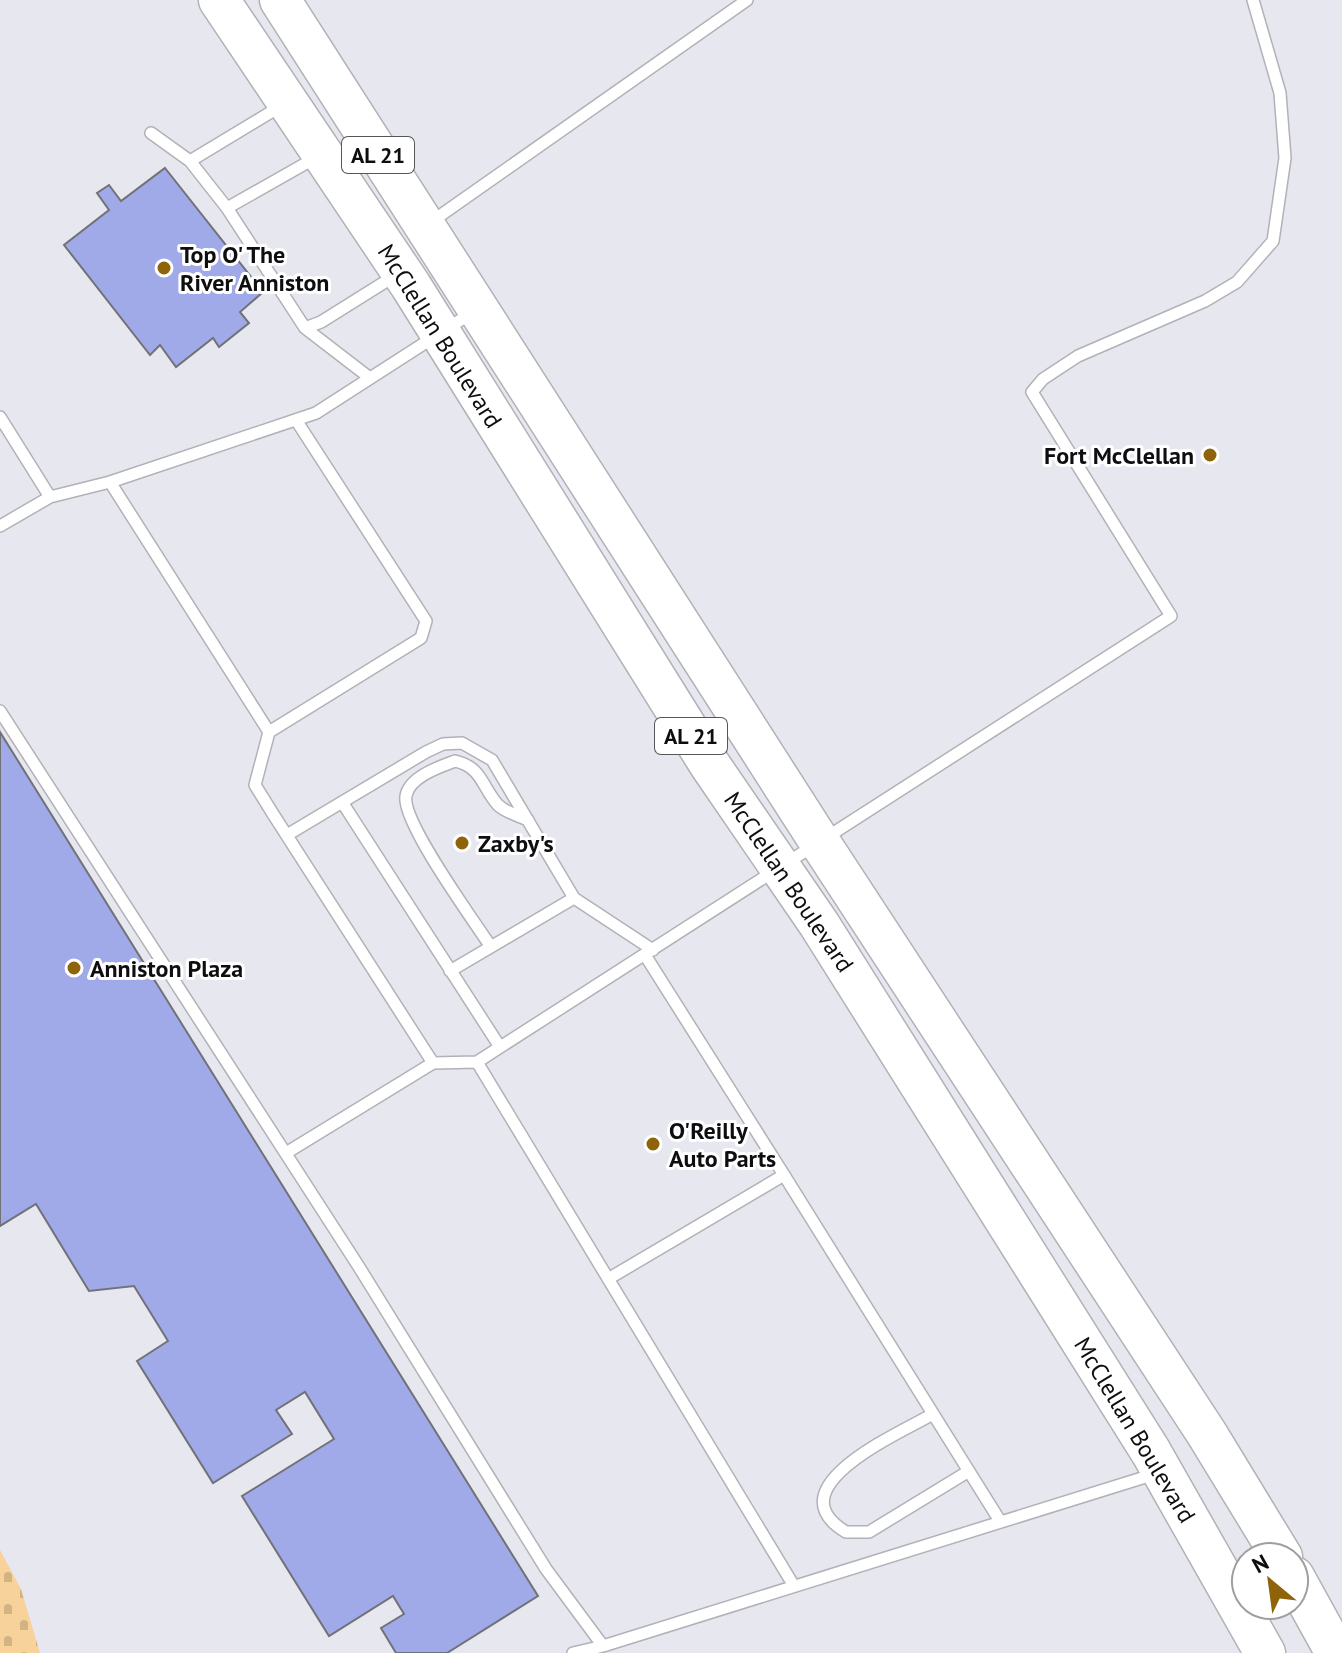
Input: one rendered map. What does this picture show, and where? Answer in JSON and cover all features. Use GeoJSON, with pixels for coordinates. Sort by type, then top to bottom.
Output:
{"type":"FeatureCollection","features":[{"type":"Feature","properties":{"kind":"highway","name":"McClellan Boulevard"},"geometry":{"type":"LineString","coordinates":[[219,0],[401,272],[702,752],[819,924],[1162,1472],[1265,1653]]}},
{"type":"Feature","properties":{"kind":"highway","name":"McClellan Boulevard"},"geometry":{"type":"LineString","coordinates":[[280,0],[819,841],[1207,1434],[1272,1541]]}},
{"type":"Feature","properties":{"kind":"highway"},"geometry":{"type":"LineString","coordinates":[[1310,1603],[1334,1642]]}},
{"type":"Feature","properties":{"kind":"lane"},"geometry":{"type":"LineString","coordinates":[[424,226],[747,0]]}},
{"type":"Feature","properties":{"kind":"lane"},"geometry":{"type":"LineString","coordinates":[[286,1153],[433,1063],[477,1062],[1171,616],[1032,392],[1043,379],[1078,356],[1205,301],[1237,282],[1273,241],[1285,158],[1280,93],[1253,0]]}},
{"type":"Feature","properties":{"kind":"lane"},"geometry":{"type":"LineString","coordinates":[[190,161],[288,102]]}},
{"type":"Feature","properties":{"kind":"lane"},"geometry":{"type":"LineString","coordinates":[[151,133],[190,161],[227,208],[305,328],[370,378]]}},
{"type":"Feature","properties":{"kind":"lane"},"geometry":{"type":"LineString","coordinates":[[227,208],[322,154]]}},
{"type":"Feature","properties":{"kind":"lane"},"geometry":{"type":"LineString","coordinates":[[305,328],[321,322],[401,272]]}},
{"type":"Feature","properties":{"kind":"lane"},"geometry":{"type":"LineString","coordinates":[[0,526],[50,497],[110,482],[316,413],[477,309]]}},
{"type":"Feature","properties":{"kind":"lane"},"geometry":{"type":"LineString","coordinates":[[0,417],[50,497]]}},
{"type":"Feature","properties":{"kind":"lane"},"geometry":{"type":"LineString","coordinates":[[296,420],[426,621],[421,638],[269,732],[255,785],[433,1063]]}},
{"type":"Feature","properties":{"kind":"lane"},"geometry":{"type":"LineString","coordinates":[[110,482],[269,732]]}},
{"type":"Feature","properties":{"kind":"lane"},"geometry":{"type":"LineString","coordinates":[[0,711],[286,1153],[546,1569],[603,1646]]}},
{"type":"Feature","properties":{"kind":"lane"},"geometry":{"type":"LineString","coordinates":[[287,835],[443,744],[462,743],[492,760],[574,898],[649,952],[1000,1521]]}},
{"type":"Feature","properties":{"kind":"lane"},"geometry":{"type":"LineString","coordinates":[[491,947],[411,823],[406,796],[411,784],[455,761],[469,764],[478,772],[500,807],[528,820]]}},
{"type":"Feature","properties":{"kind":"lane"},"geometry":{"type":"LineString","coordinates":[[342,802],[500,1047]]}},
{"type":"Feature","properties":{"kind":"lane"},"geometry":{"type":"LineString","coordinates":[[450,971],[574,898]]}},
{"type":"Feature","properties":{"kind":"lane"},"geometry":{"type":"LineString","coordinates":[[477,1062],[794,1586]]}},
{"type":"Feature","properties":{"kind":"lane"},"geometry":{"type":"LineString","coordinates":[[608,1279],[784,1175]]}},
{"type":"Feature","properties":{"kind":"lane"},"geometry":{"type":"LineString","coordinates":[[933,1414],[831,1477],[823,1501],[827,1514],[846,1532],[869,1532],[969,1471]]}},
{"type":"Feature","properties":{"kind":"lane"},"geometry":{"type":"LineString","coordinates":[[573,1653],[1162,1472]]}},
{"type":"Feature","properties":{"kind":"green space"},"geometry":{"type":"Polygon","coordinates":[[[0,1550],[21,1589],[40,1653],[0,1653],[0,1550]]]}},
{"type":"Feature","properties":{"kind":"building","name":"Top O' The River Anniston"},"geometry":{"type":"Polygon","coordinates":[[[165,168],[263,292],[240,312],[249,323],[219,347],[213,338],[176,367],[160,345],[150,355],[64,245],[109,210],[97,193],[109,185],[121,201],[165,168]]]}},
{"type":"Feature","properties":{"kind":"building","name":"Anniston Plaza"},"geometry":{"type":"Polygon","coordinates":[[[0,732],[538,1596],[447,1653],[396,1653],[381,1628],[404,1614],[393,1596],[329,1636],[242,1496],[334,1439],[305,1392],[276,1410],[292,1434],[213,1483],[137,1361],[168,1341],[134,1286],[89,1291],[36,1204],[0,1226],[0,732]]]}},
{"type":"Feature","properties":{"kind":"place","name":"Top O' The River Anniston"},"geometry":{"type":"Point","coordinates":[164,268]}},
{"type":"Feature","properties":{"kind":"place","name":"Fort McClellan"},"geometry":{"type":"Point","coordinates":[1210,455]}},
{"type":"Feature","properties":{"kind":"place","name":"Zaxby's"},"geometry":{"type":"Point","coordinates":[462,843]}},
{"type":"Feature","properties":{"kind":"place","name":"Anniston Plaza"},"geometry":{"type":"Point","coordinates":[74,968]}},
{"type":"Feature","properties":{"kind":"place","name":"O'Reilly Auto Parts"},"geometry":{"type":"Point","coordinates":[653,1144]}}]}
